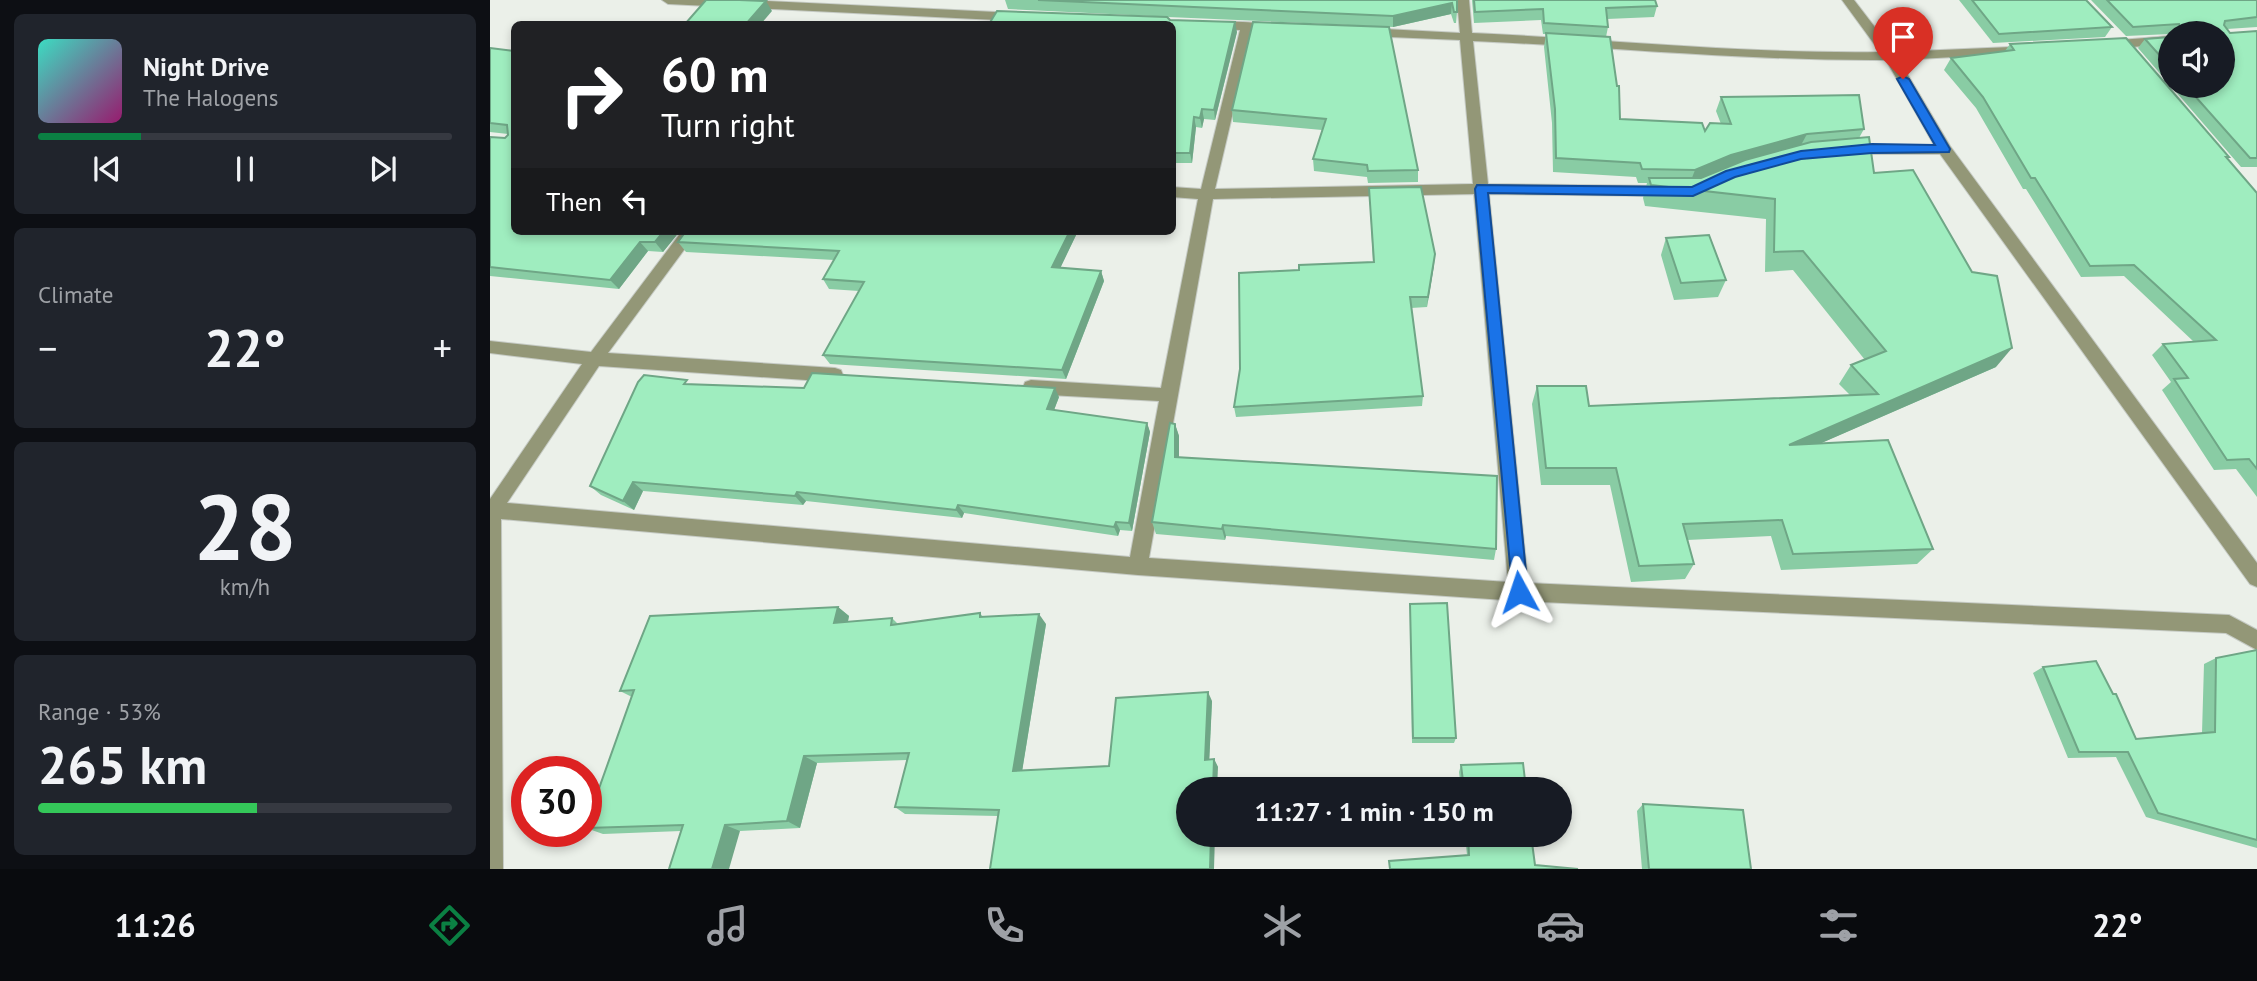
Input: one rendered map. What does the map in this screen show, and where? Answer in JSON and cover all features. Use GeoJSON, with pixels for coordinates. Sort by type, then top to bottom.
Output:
{"type":"FeatureCollection","features":[{"type":"Feature","properties":{"kind":"street"},"geometry":{"type":"LineString","coordinates":[[668,0],[855,5],[1029,17]]}},
{"type":"Feature","properties":{"kind":"street"},"geometry":{"type":"LineString","coordinates":[[1463,0],[1519,592]]}},
{"type":"Feature","properties":{"kind":"street"},"geometry":{"type":"LineString","coordinates":[[1848,0],[1890,56],[1944,149],[2257,578]]}},
{"type":"Feature","properties":{"kind":"street"},"geometry":{"type":"LineString","coordinates":[[843,21],[855,5]]}},
{"type":"Feature","properties":{"kind":"street"},"geometry":{"type":"LineString","coordinates":[[1193,24],[1288,28]]}},
{"type":"Feature","properties":{"kind":"street"},"geometry":{"type":"LineString","coordinates":[[1138,566],[1206,194],[1226,105],[1248,26]]}},
{"type":"Feature","properties":{"kind":"street"},"geometry":{"type":"LineString","coordinates":[[1356,32],[1623,44],[1794,57],[1890,56],[2040,48]]}},
{"type":"Feature","properties":{"kind":"street"},"geometry":{"type":"LineString","coordinates":[[2095,45],[2158,41]]}},
{"type":"Feature","properties":{"kind":"street"},"geometry":{"type":"LineString","coordinates":[[1836,152],[1944,149]]}},
{"type":"Feature","properties":{"kind":"street"},"geometry":{"type":"LineString","coordinates":[[1176,192],[1481,189],[1680,191]]}},
{"type":"Feature","properties":{"kind":"street"},"geometry":{"type":"LineString","coordinates":[[492,869],[491,511],[595,359],[687,235]]}},
{"type":"Feature","properties":{"kind":"street"},"geometry":{"type":"LineString","coordinates":[[490,347],[595,359],[846,375]]}},
{"type":"Feature","properties":{"kind":"street"},"geometry":{"type":"LineString","coordinates":[[1010,386],[1169,395]]}},
{"type":"Feature","properties":{"kind":"street"},"geometry":{"type":"LineString","coordinates":[[491,511],[1138,566],[1519,592],[2230,624],[2257,641]]}},
{"type":"Feature","properties":{"kind":"building"},"geometry":{"type":"Polygon","coordinates":[[[706,0],[766,1],[749,21],[688,21],[706,0]]]}},
{"type":"Feature","properties":{"kind":"building"},"geometry":{"type":"Polygon","coordinates":[[[1038,0],[1457,0],[1457,12],[1454,12],[1452,3],[1393,16],[1038,0]]]}},
{"type":"Feature","properties":{"kind":"building"},"geometry":{"type":"Polygon","coordinates":[[[1474,0],[1655,0],[1657,6],[1606,8],[1608,27],[1544,23],[1543,9],[1475,12],[1474,0]]]}},
{"type":"Feature","properties":{"kind":"building"},"geometry":{"type":"Polygon","coordinates":[[[1972,0],[2086,0],[2112,27],[1999,34],[1972,0]]]}},
{"type":"Feature","properties":{"kind":"building"},"geometry":{"type":"Polygon","coordinates":[[[2107,0],[2257,0],[2257,17],[2225,21],[2158,21],[2158,25],[2133,27],[2107,0]]]}},
{"type":"Feature","properties":{"kind":"building"},"geometry":{"type":"Polygon","coordinates":[[[997,11],[1235,22],[1214,110],[1202,109],[1200,118],[1194,117],[1190,153],[1176,153],[1176,21],[991,21],[997,11]]]}},
{"type":"Feature","properties":{"kind":"building"},"geometry":{"type":"Polygon","coordinates":[[[1253,22],[1389,27],[1418,170],[1368,171],[1367,165],[1313,159],[1326,119],[1232,110],[1253,22]]]}},
{"type":"Feature","properties":{"kind":"building"},"geometry":{"type":"Polygon","coordinates":[[[2257,31],[2257,158],[2250,158],[2197,98],[2235,98],[2235,33],[2257,31]]]}},
{"type":"Feature","properties":{"kind":"building"},"geometry":{"type":"Polygon","coordinates":[[[1546,33],[1610,37],[1619,86],[1620,119],[1702,123],[1705,131],[1710,123],[1731,124],[1721,97],[1859,95],[1864,129],[1807,134],[1731,155],[1695,170],[1642,169],[1640,163],[1556,158],[1555,109],[1546,33]]]}},
{"type":"Feature","properties":{"kind":"building"},"geometry":{"type":"Polygon","coordinates":[[[2126,38],[2158,75],[2158,98],[2178,98],[2257,193],[2257,469],[2249,459],[2227,460],[2174,379],[2188,378],[2163,344],[2216,340],[2134,265],[2090,266],[2035,178],[2031,178],[1983,97],[1951,58],[2014,50],[2010,44],[2126,38]]]}},
{"type":"Feature","properties":{"kind":"building"},"geometry":{"type":"Polygon","coordinates":[[[2158,38],[2158,54],[2145,39],[2158,38]]]}},
{"type":"Feature","properties":{"kind":"building"},"geometry":{"type":"Polygon","coordinates":[[[490,48],[511,51],[511,235],[661,235],[655,242],[640,242],[610,280],[490,267],[490,137],[505,138],[508,135],[507,125],[490,123],[490,48]]]}},
{"type":"Feature","properties":{"kind":"building"},"geometry":{"type":"Polygon","coordinates":[[[1869,137],[1874,173],[1913,170],[1972,272],[1997,276],[2012,348],[1789,445],[1888,440],[1933,549],[1793,554],[1782,520],[1683,524],[1694,564],[1639,566],[1616,468],[1546,468],[1537,386],[1586,386],[1589,406],[1878,394],[1851,365],[1886,351],[1803,251],[1774,252],[1775,199],[1651,185],[1649,178],[1701,178],[1745,160],[1811,142],[1869,137]]]}},
{"type":"Feature","properties":{"kind":"building"},"geometry":{"type":"Polygon","coordinates":[[[1421,187],[1435,254],[1428,297],[1410,297],[1423,396],[1234,407],[1240,369],[1239,273],[1299,270],[1299,265],[1374,262],[1369,188],[1421,187]]]}},
{"type":"Feature","properties":{"kind":"building"},"geometry":{"type":"Polygon","coordinates":[[[683,235],[1068,235],[1052,267],[1101,271],[1062,370],[823,355],[864,282],[823,279],[839,251],[678,242],[683,235]]]}},
{"type":"Feature","properties":{"kind":"building"},"geometry":{"type":"Polygon","coordinates":[[[1709,235],[1726,280],[1681,283],[1666,238],[1709,235]]]}},
{"type":"Feature","properties":{"kind":"building"},"geometry":{"type":"Polygon","coordinates":[[[812,373],[1055,388],[1047,409],[1147,423],[1129,523],[1116,522],[1114,527],[958,505],[956,510],[797,492],[795,496],[633,482],[623,501],[590,486],[638,382],[644,375],[687,380],[684,384],[804,388],[812,373]]]}},
{"type":"Feature","properties":{"kind":"building"},"geometry":{"type":"Polygon","coordinates":[[[1170,423],[1175,424],[1175,457],[1497,476],[1496,549],[1223,525],[1222,529],[1152,522],[1170,423]]]}},
{"type":"Feature","properties":{"kind":"building"},"geometry":{"type":"Polygon","coordinates":[[[1447,603],[1456,738],[1413,738],[1410,604],[1447,603]]]}},
{"type":"Feature","properties":{"kind":"building"},"geometry":{"type":"Polygon","coordinates":[[[838,607],[834,623],[892,618],[891,625],[980,613],[980,617],[1039,614],[1013,771],[1109,766],[1116,698],[1208,692],[1205,760],[1214,759],[1213,777],[1176,777],[1176,847],[1211,847],[1210,869],[990,869],[999,810],[895,807],[909,753],[804,756],[787,821],[725,825],[712,869],[669,869],[683,825],[602,828],[602,780],[634,690],[620,691],[650,616],[838,607]]]}},
{"type":"Feature","properties":{"kind":"building"},"geometry":{"type":"Polygon","coordinates":[[[2257,650],[2257,840],[2158,813],[2128,752],[2079,752],[2043,667],[2096,661],[2113,694],[2116,694],[2136,739],[2215,732],[2216,658],[2257,650]]]}},
{"type":"Feature","properties":{"kind":"building"},"geometry":{"type":"Polygon","coordinates":[[[1523,763],[1525,777],[1462,777],[1461,765],[1523,763]]]}},
{"type":"Feature","properties":{"kind":"building"},"geometry":{"type":"Polygon","coordinates":[[[1643,804],[1743,810],[1751,869],[1649,869],[1643,804]]]}},
{"type":"Feature","properties":{"kind":"building"},"geometry":{"type":"Polygon","coordinates":[[[1469,847],[1533,847],[1535,865],[1578,869],[1390,869],[1389,861],[1469,855],[1469,847]]]}},
{"type":"Feature","properties":{"kind":"route"},"geometry":{"type":"LineString","coordinates":[[1519,592],[1481,189],[1693,191],[1731,174],[1801,155],[1872,149],[1944,149],[1903,79]]}}]}
